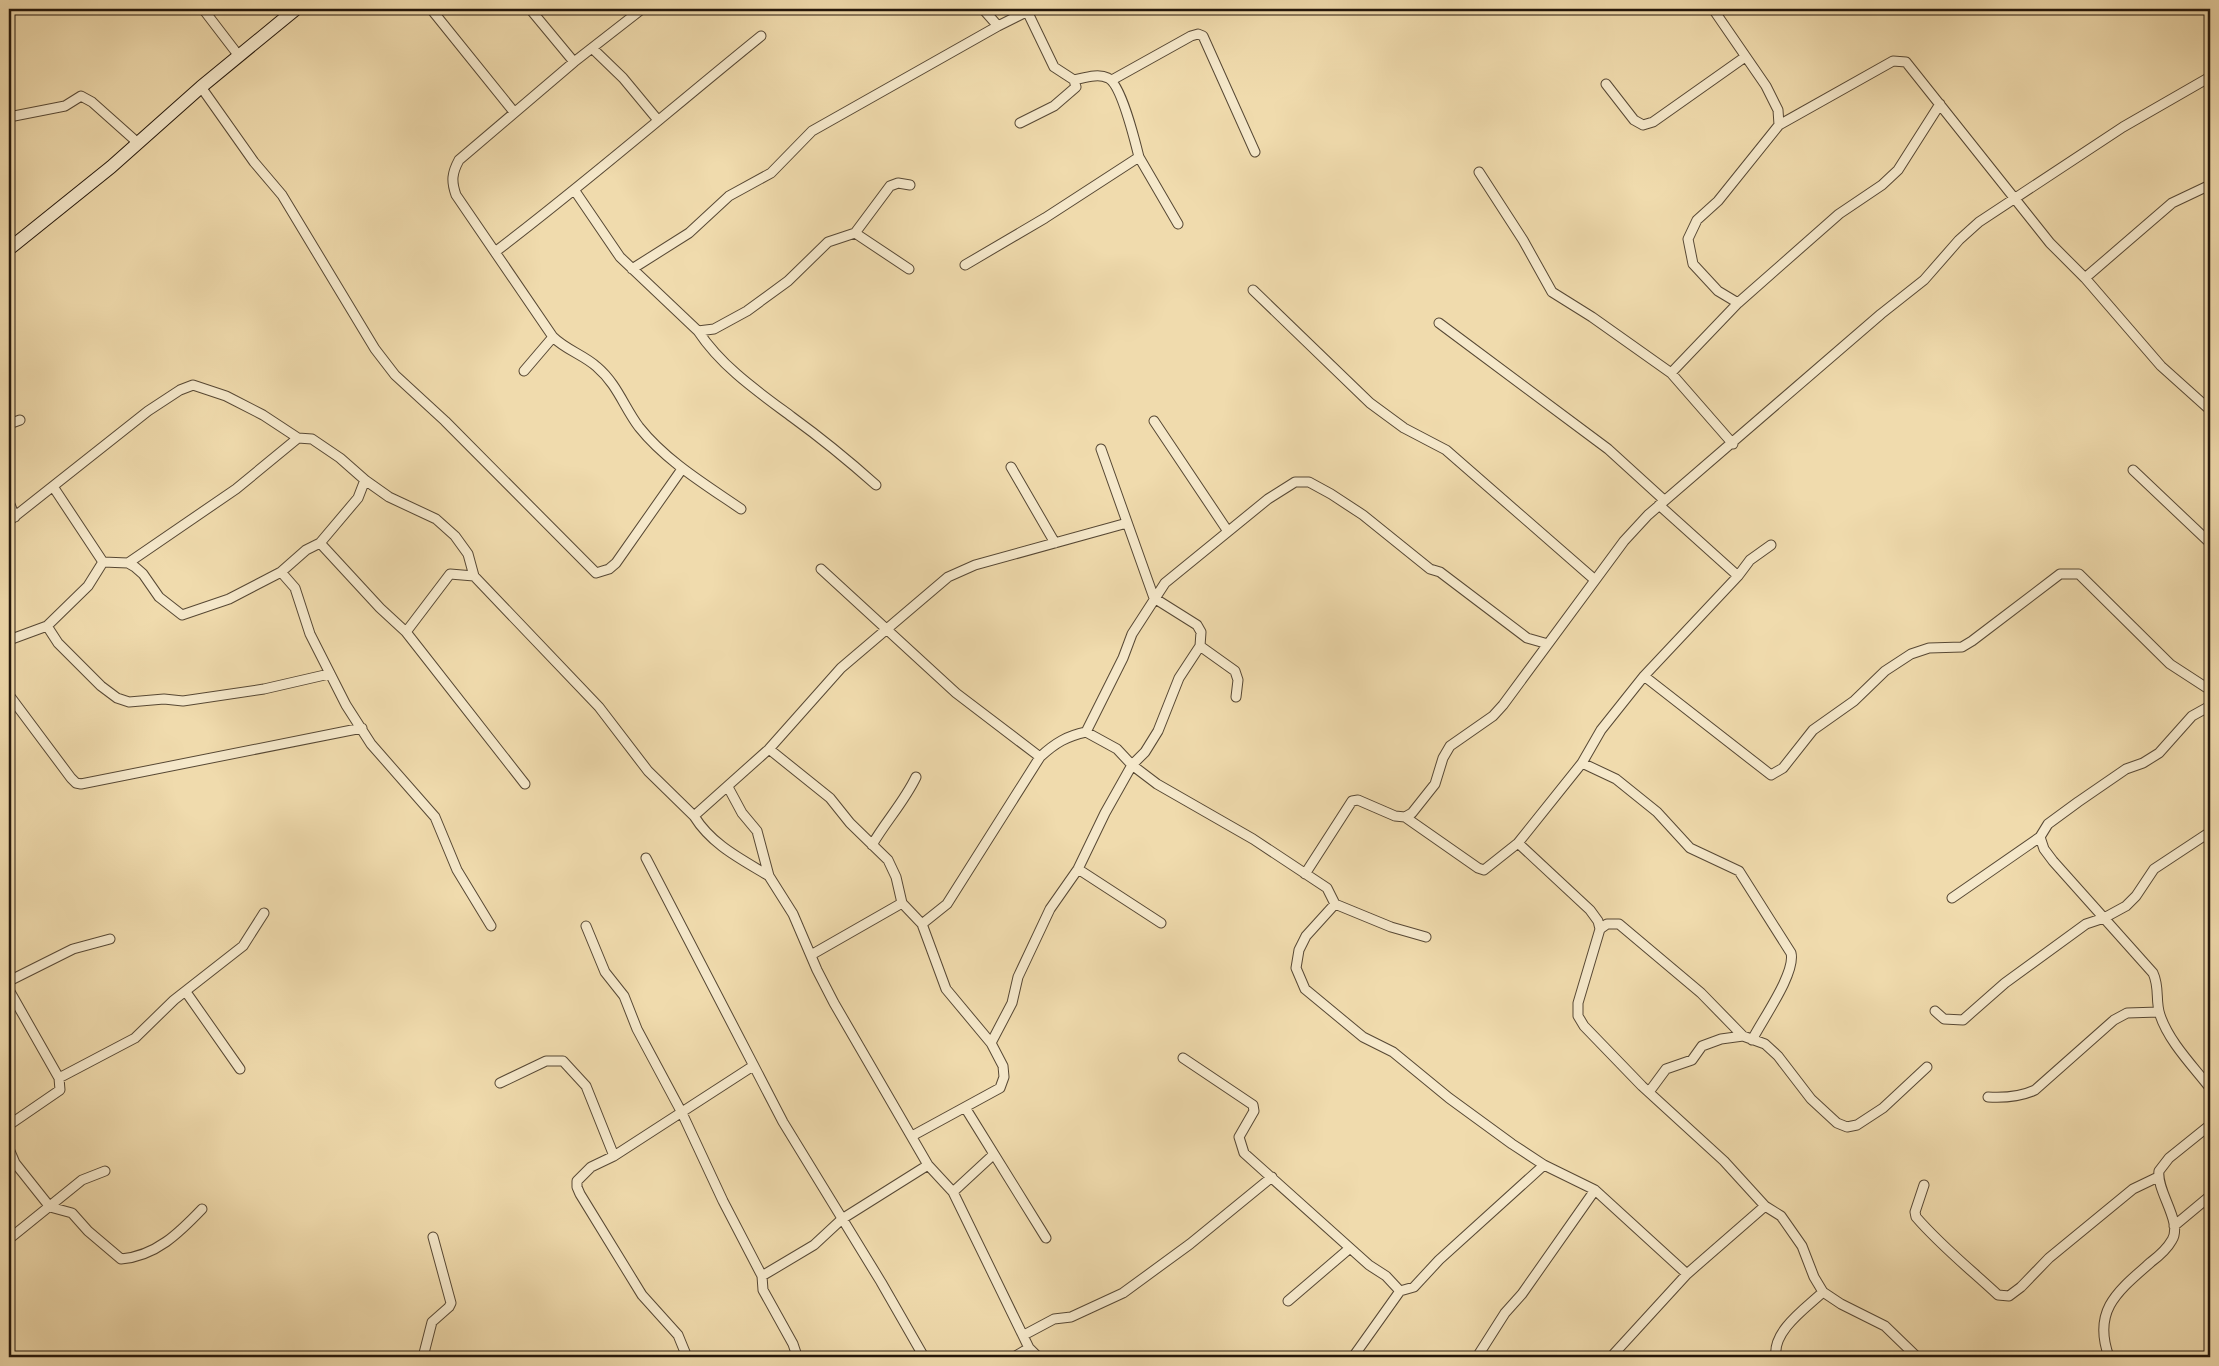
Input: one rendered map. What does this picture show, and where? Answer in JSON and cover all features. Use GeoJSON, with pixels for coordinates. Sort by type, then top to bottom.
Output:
{"type":"FeatureCollection","features":[{"type":"Feature","properties":{"kind":"street"},"geometry":{"type":"LineString","coordinates":[[203,9],[239,56]]}},
{"type":"Feature","properties":{"kind":"street"},"geometry":{"type":"LineString","coordinates":[[9,249],[296,9]]}},
{"type":"Feature","properties":{"kind":"street"},"geometry":{"type":"LineString","coordinates":[[431,9],[514,112]]}},
{"type":"Feature","properties":{"kind":"street"},"geometry":{"type":"LineString","coordinates":[[530,9],[574,62]]}},
{"type":"Feature","properties":{"kind":"street"},"geometry":{"type":"LineString","coordinates":[[642,9],[574,62],[459,160],[452,177],[452,183],[456,196],[553,337],[572,353],[597,366],[610,380],[640,428],[682,468],[740,510]]}},
{"type":"Feature","properties":{"kind":"street"},"geometry":{"type":"LineString","coordinates":[[983,9],[998,26]]}},
{"type":"Feature","properties":{"kind":"street"},"geometry":{"type":"LineString","coordinates":[[1666,9],[1674,9]]}},
{"type":"Feature","properties":{"kind":"street"},"geometry":{"type":"LineString","coordinates":[[1713,9],[1766,86],[1778,110],[1779,125]]}},
{"type":"Feature","properties":{"kind":"street"},"geometry":{"type":"LineString","coordinates":[[632,269],[690,233],[729,196],[770,173],[812,132],[998,26],[1030,10],[1054,67],[1074,80],[1076,87],[1075,90],[1054,106],[1020,123]]}},
{"type":"Feature","properties":{"kind":"street"},"geometry":{"type":"LineString","coordinates":[[1112,80],[1191,36],[1198,34],[1202,36],[1255,152]]}},
{"type":"Feature","properties":{"kind":"street"},"geometry":{"type":"LineString","coordinates":[[495,252],[576,191],[657,119],[761,36]]}},
{"type":"Feature","properties":{"kind":"street"},"geometry":{"type":"LineString","coordinates":[[592,48],[623,78],[657,119]]}},
{"type":"Feature","properties":{"kind":"street"},"geometry":{"type":"LineString","coordinates":[[1606,84],[1634,120],[1643,125],[1652,122],[1745,57]]}},
{"type":"Feature","properties":{"kind":"street"},"geometry":{"type":"LineString","coordinates":[[1738,303],[1718,291],[1693,264],[1688,239],[1697,220],[1718,201],[1779,125],[1893,61],[1906,62],[2050,243],[2085,278],[2161,366],[2210,410]]}},
{"type":"Feature","properties":{"kind":"street"},"geometry":{"type":"LineString","coordinates":[[1074,80],[1097,76],[1112,80],[1118,91],[1139,157],[1178,224]]}},
{"type":"Feature","properties":{"kind":"street"},"geometry":{"type":"LineString","coordinates":[[1405,817],[1412,813],[1435,784],[1443,758],[1450,746],[1493,716],[1624,541],[1662,502],[1733,444],[1881,314],[1918,285],[1978,222],[2122,127],[2210,76]]}},
{"type":"Feature","properties":{"kind":"street"},"geometry":{"type":"LineString","coordinates":[[201,87],[254,162],[282,195],[374,349],[395,375],[445,421],[596,573],[609,569],[616,563],[682,468]]}},
{"type":"Feature","properties":{"kind":"street"},"geometry":{"type":"LineString","coordinates":[[9,117],[66,106],[81,96],[92,102],[138,143]]}},
{"type":"Feature","properties":{"kind":"street"},"geometry":{"type":"LineString","coordinates":[[1671,374],[1738,303],[1838,214],[1882,185],[1898,170],[1940,104]]}},
{"type":"Feature","properties":{"kind":"street"},"geometry":{"type":"LineString","coordinates":[[965,265],[1045,218],[1139,157]]}},
{"type":"Feature","properties":{"kind":"street"},"geometry":{"type":"LineString","coordinates":[[1479,172],[1523,240],[1552,292],[1592,317],[1671,374],[1733,444]]}},
{"type":"Feature","properties":{"kind":"street"},"geometry":{"type":"LineString","coordinates":[[698,331],[714,329],[748,310],[788,281],[828,242],[855,233],[890,186],[898,183],[910,185]]}},
{"type":"Feature","properties":{"kind":"street"},"geometry":{"type":"LineString","coordinates":[[2085,278],[2172,203],[2210,185]]}},
{"type":"Feature","properties":{"kind":"street"},"geometry":{"type":"LineString","coordinates":[[576,191],[607,240],[632,269],[698,331],[709,348],[736,375],[817,436],[876,485]]}},
{"type":"Feature","properties":{"kind":"street"},"geometry":{"type":"LineString","coordinates":[[855,233],[908,269]]}},
{"type":"Feature","properties":{"kind":"street"},"geometry":{"type":"LineString","coordinates":[[1253,290],[1370,403],[1404,428],[1446,450],[1595,580]]}},
{"type":"Feature","properties":{"kind":"street"},"geometry":{"type":"LineString","coordinates":[[1439,323],[1608,449],[1738,576]]}},
{"type":"Feature","properties":{"kind":"street"},"geometry":{"type":"LineString","coordinates":[[524,371],[553,337]]}},
{"type":"Feature","properties":{"kind":"street"},"geometry":{"type":"LineString","coordinates":[[9,502],[12,519],[54,488],[148,411],[180,390],[193,386],[226,396],[263,415],[298,438],[312,439],[340,458],[365,480],[389,497],[436,519],[455,536],[468,554],[474,576],[599,708],[648,771],[694,816],[703,831],[717,844],[769,876]]}},
{"type":"Feature","properties":{"kind":"street"},"geometry":{"type":"LineString","coordinates":[[9,424],[20,420]]}},
{"type":"Feature","properties":{"kind":"street"},"geometry":{"type":"LineString","coordinates":[[1154,421],[1227,530]]}},
{"type":"Feature","properties":{"kind":"street"},"geometry":{"type":"LineString","coordinates":[[128,563],[236,490],[298,438]]}},
{"type":"Feature","properties":{"kind":"street"},"geometry":{"type":"LineString","coordinates":[[991,1043],[1012,1003],[1018,977],[1050,909],[1078,869],[1105,814],[1132,766],[1145,752],[1158,731],[1179,678],[1200,646],[1201,632],[1197,625],[1154,598],[1101,449]]}},
{"type":"Feature","properties":{"kind":"street"},"geometry":{"type":"LineString","coordinates":[[1012,467],[1054,543]]}},
{"type":"Feature","properties":{"kind":"street"},"geometry":{"type":"LineString","coordinates":[[2133,470],[2210,543]]}},
{"type":"Feature","properties":{"kind":"street"},"geometry":{"type":"LineString","coordinates":[[103,562],[128,563],[143,574],[159,597],[182,615],[229,599],[281,572],[306,550],[320,543],[358,498],[365,480]]}},
{"type":"Feature","properties":{"kind":"street"},"geometry":{"type":"LineString","coordinates":[[1086,732],[1124,658],[1132,634],[1165,583],[1227,530],[1268,499],[1295,482],[1310,482],[1363,516],[1430,569],[1440,572],[1528,638],[1548,644]]}},
{"type":"Feature","properties":{"kind":"street"},"geometry":{"type":"LineString","coordinates":[[54,488],[103,562]]}},
{"type":"Feature","properties":{"kind":"street"},"geometry":{"type":"LineString","coordinates":[[694,816],[769,749],[841,668],[948,577],[975,565],[1127,523]]}},
{"type":"Feature","properties":{"kind":"street"},"geometry":{"type":"LineString","coordinates":[[320,543],[380,608],[406,632],[525,784]]}},
{"type":"Feature","properties":{"kind":"street"},"geometry":{"type":"LineString","coordinates":[[1305,874],[1352,801],[1358,800],[1395,816],[1405,817],[1478,868],[1484,870],[1518,842],[1582,763],[1601,730],[1644,676],[1738,576],[1750,560],[1771,545]]}},
{"type":"Feature","properties":{"kind":"street"},"geometry":{"type":"LineString","coordinates":[[9,640],[47,626],[88,586],[103,562]]}},
{"type":"Feature","properties":{"kind":"street"},"geometry":{"type":"LineString","coordinates":[[821,569],[956,693],[1040,756]]}},
{"type":"Feature","properties":{"kind":"street"},"geometry":{"type":"LineString","coordinates":[[281,572],[295,588],[310,634],[329,674],[362,728],[386,762],[435,817],[457,870],[491,926]]}},
{"type":"Feature","properties":{"kind":"street"},"geometry":{"type":"LineString","coordinates":[[1644,676],[1771,775],[1783,768],[1813,730],[1854,701],[1885,671],[1911,654],[1930,648],[1962,647],[2060,574],[2070,572],[2079,574],[2170,664],[2210,690]]}},
{"type":"Feature","properties":{"kind":"street"},"geometry":{"type":"LineString","coordinates":[[406,632],[450,574],[474,576]]}},
{"type":"Feature","properties":{"kind":"street"},"geometry":{"type":"LineString","coordinates":[[47,626],[72,657],[101,686],[117,698],[129,702],[164,699],[183,701],[264,689],[329,674]]}},
{"type":"Feature","properties":{"kind":"street"},"geometry":{"type":"LineString","coordinates":[[1200,646],[1236,671],[1238,680],[1236,697]]}},
{"type":"Feature","properties":{"kind":"street"},"geometry":{"type":"LineString","coordinates":[[9,695],[71,778],[76,783],[81,784],[362,728]]}},
{"type":"Feature","properties":{"kind":"street"},"geometry":{"type":"LineString","coordinates":[[1952,898],[2040,837],[2048,824],[2078,802],[2126,769],[2159,753],[2192,716],[2210,706]]}},
{"type":"Feature","properties":{"kind":"street"},"geometry":{"type":"LineString","coordinates":[[922,924],[947,904],[1040,756],[1055,744],[1071,735],[1086,732],[1116,748],[1132,766],[1157,784],[1253,839],[1327,888],[1334,904],[1391,927],[1426,937]]}},
{"type":"Feature","properties":{"kind":"street"},"geometry":{"type":"LineString","coordinates":[[769,749],[830,798],[888,860],[896,877],[902,903],[922,924],[946,989],[991,1043],[1003,1066],[1004,1077],[1000,1088],[966,1109],[912,1136]]}},
{"type":"Feature","properties":{"kind":"street"},"geometry":{"type":"LineString","coordinates":[[1582,763],[1616,779],[1657,812],[1690,848],[1731,866],[1746,879],[1793,959],[1786,977],[1752,1040]]}},
{"type":"Feature","properties":{"kind":"street"},"geometry":{"type":"LineString","coordinates":[[872,845],[889,817],[904,801],[916,777]]}},
{"type":"Feature","properties":{"kind":"street"},"geometry":{"type":"LineString","coordinates":[[728,787],[742,813],[757,831],[769,876],[792,914],[834,1003],[928,1165],[953,1192],[1029,1348],[1038,1357]]}},
{"type":"Feature","properties":{"kind":"street"},"geometry":{"type":"LineString","coordinates":[[1935,1011],[1944,1019],[1963,1020],[2005,983],[2086,924],[2104,918],[2126,906],[2136,896],[2154,869],[2210,832]]}},
{"type":"Feature","properties":{"kind":"street"},"geometry":{"type":"LineString","coordinates":[[2040,837],[2044,849],[2153,973],[2158,984],[2159,1012],[2166,1030],[2210,1088]]}},
{"type":"Feature","properties":{"kind":"street"},"geometry":{"type":"LineString","coordinates":[[1518,842],[1590,910],[1598,921],[1600,929],[1578,1003],[1578,1016],[1584,1026],[1649,1092],[1724,1161],[1765,1206],[1781,1216],[1791,1229],[1823,1292],[1841,1304],[1885,1326],[1917,1357]]}},
{"type":"Feature","properties":{"kind":"street"},"geometry":{"type":"LineString","coordinates":[[646,858],[783,1122],[886,1290],[924,1357]]}},
{"type":"Feature","properties":{"kind":"street"},"geometry":{"type":"LineString","coordinates":[[1078,869],[1161,923]]}},
{"type":"Feature","properties":{"kind":"street"},"geometry":{"type":"LineString","coordinates":[[811,955],[902,903]]}},
{"type":"Feature","properties":{"kind":"street"},"geometry":{"type":"LineString","coordinates":[[1334,904],[1306,936],[1299,950],[1296,968],[1305,989],[1363,1037],[1393,1052],[1449,1098],[1544,1165],[1595,1190],[1687,1274]]}},
{"type":"Feature","properties":{"kind":"street"},"geometry":{"type":"LineString","coordinates":[[59,1078],[135,1038],[186,992],[243,946],[264,912]]}},
{"type":"Feature","properties":{"kind":"street"},"geometry":{"type":"LineString","coordinates":[[1600,929],[1607,924],[1619,924],[1701,994],[1743,1036],[1765,1044],[1783,1061],[1810,1099],[1837,1123],[1847,1127],[1857,1125],[1883,1108],[1927,1067]]}},
{"type":"Feature","properties":{"kind":"street"},"geometry":{"type":"LineString","coordinates":[[586,926],[604,972],[624,996],[637,1029],[682,1113],[723,1201],[762,1276],[763,1290],[793,1344],[796,1353],[794,1357]]}},
{"type":"Feature","properties":{"kind":"street"},"geometry":{"type":"LineString","coordinates":[[9,981],[73,949],[110,939]]}},
{"type":"Feature","properties":{"kind":"street"},"geometry":{"type":"LineString","coordinates":[[9,990],[59,1078],[60,1090],[9,1126]]}},
{"type":"Feature","properties":{"kind":"street"},"geometry":{"type":"LineString","coordinates":[[186,992],[240,1069]]}},
{"type":"Feature","properties":{"kind":"street"},"geometry":{"type":"LineString","coordinates":[[1988,1097],[2025,1095],[2036,1090],[2088,1045],[2102,1028],[2114,1020],[2127,1012],[2159,1012]]}},
{"type":"Feature","properties":{"kind":"street"},"geometry":{"type":"LineString","coordinates":[[1649,1092],[1666,1069],[1697,1057],[1702,1046],[1721,1039],[1743,1036]]}},
{"type":"Feature","properties":{"kind":"street"},"geometry":{"type":"LineString","coordinates":[[1183,1058],[1253,1105],[1254,1111],[1239,1137],[1240,1146],[1244,1153],[1369,1265],[1386,1276],[1400,1291]]}},
{"type":"Feature","properties":{"kind":"street"},"geometry":{"type":"LineString","coordinates":[[500,1083],[546,1061],[563,1061],[586,1086],[614,1156]]}},
{"type":"Feature","properties":{"kind":"street"},"geometry":{"type":"LineString","coordinates":[[687,1357],[678,1335],[633,1282],[577,1187],[580,1176],[591,1167],[614,1156],[753,1066]]}},
{"type":"Feature","properties":{"kind":"street"},"geometry":{"type":"LineString","coordinates":[[966,1109],[1046,1238]]}},
{"type":"Feature","properties":{"kind":"street"},"geometry":{"type":"LineString","coordinates":[[2109,1357],[2104,1342],[2105,1312],[2114,1297],[2163,1252],[2174,1239],[2174,1226],[2158,1177],[2159,1171],[2170,1158],[2210,1125]]}},
{"type":"Feature","properties":{"kind":"street"},"geometry":{"type":"LineString","coordinates":[[9,1149],[15,1163],[50,1207],[72,1213],[88,1231],[121,1259],[138,1258],[172,1240],[202,1209]]}},
{"type":"Feature","properties":{"kind":"street"},"geometry":{"type":"LineString","coordinates":[[953,1192],[993,1155]]}},
{"type":"Feature","properties":{"kind":"street"},"geometry":{"type":"LineString","coordinates":[[762,1276],[814,1245],[842,1219],[928,1165]]}},
{"type":"Feature","properties":{"kind":"street"},"geometry":{"type":"LineString","coordinates":[[1353,1357],[1400,1291],[1414,1287],[1439,1260],[1544,1165]]}},
{"type":"Feature","properties":{"kind":"street"},"geometry":{"type":"LineString","coordinates":[[9,1239],[82,1180],[105,1171]]}},
{"type":"Feature","properties":{"kind":"street"},"geometry":{"type":"LineString","coordinates":[[1024,1335],[1054,1319],[1070,1317],[1123,1293],[1190,1244],[1272,1177]]}},
{"type":"Feature","properties":{"kind":"street"},"geometry":{"type":"LineString","coordinates":[[1924,1185],[1915,1212],[1916,1217],[1949,1252],[1963,1262],[1998,1295],[2009,1296],[2022,1287],[2049,1258],[2133,1189],[2158,1177]]}},
{"type":"Feature","properties":{"kind":"street"},"geometry":{"type":"LineString","coordinates":[[1477,1357],[1504,1313],[1522,1294],[1595,1190]]}},
{"type":"Feature","properties":{"kind":"street"},"geometry":{"type":"LineString","coordinates":[[2174,1226],[2210,1196]]}},
{"type":"Feature","properties":{"kind":"street"},"geometry":{"type":"LineString","coordinates":[[1611,1357],[1687,1274],[1765,1206]]}},
{"type":"Feature","properties":{"kind":"street"},"geometry":{"type":"LineString","coordinates":[[422,1357],[432,1322],[449,1307],[451,1302],[433,1237]]}},
{"type":"Feature","properties":{"kind":"street"},"geometry":{"type":"LineString","coordinates":[[1288,1301],[1350,1248]]}},
{"type":"Feature","properties":{"kind":"street"},"geometry":{"type":"LineString","coordinates":[[1776,1357],[1775,1346],[1784,1330],[1823,1292]]}},
{"type":"Feature","properties":{"kind":"street"},"geometry":{"type":"LineString","coordinates":[[1014,1357],[1029,1348]]}}]}
